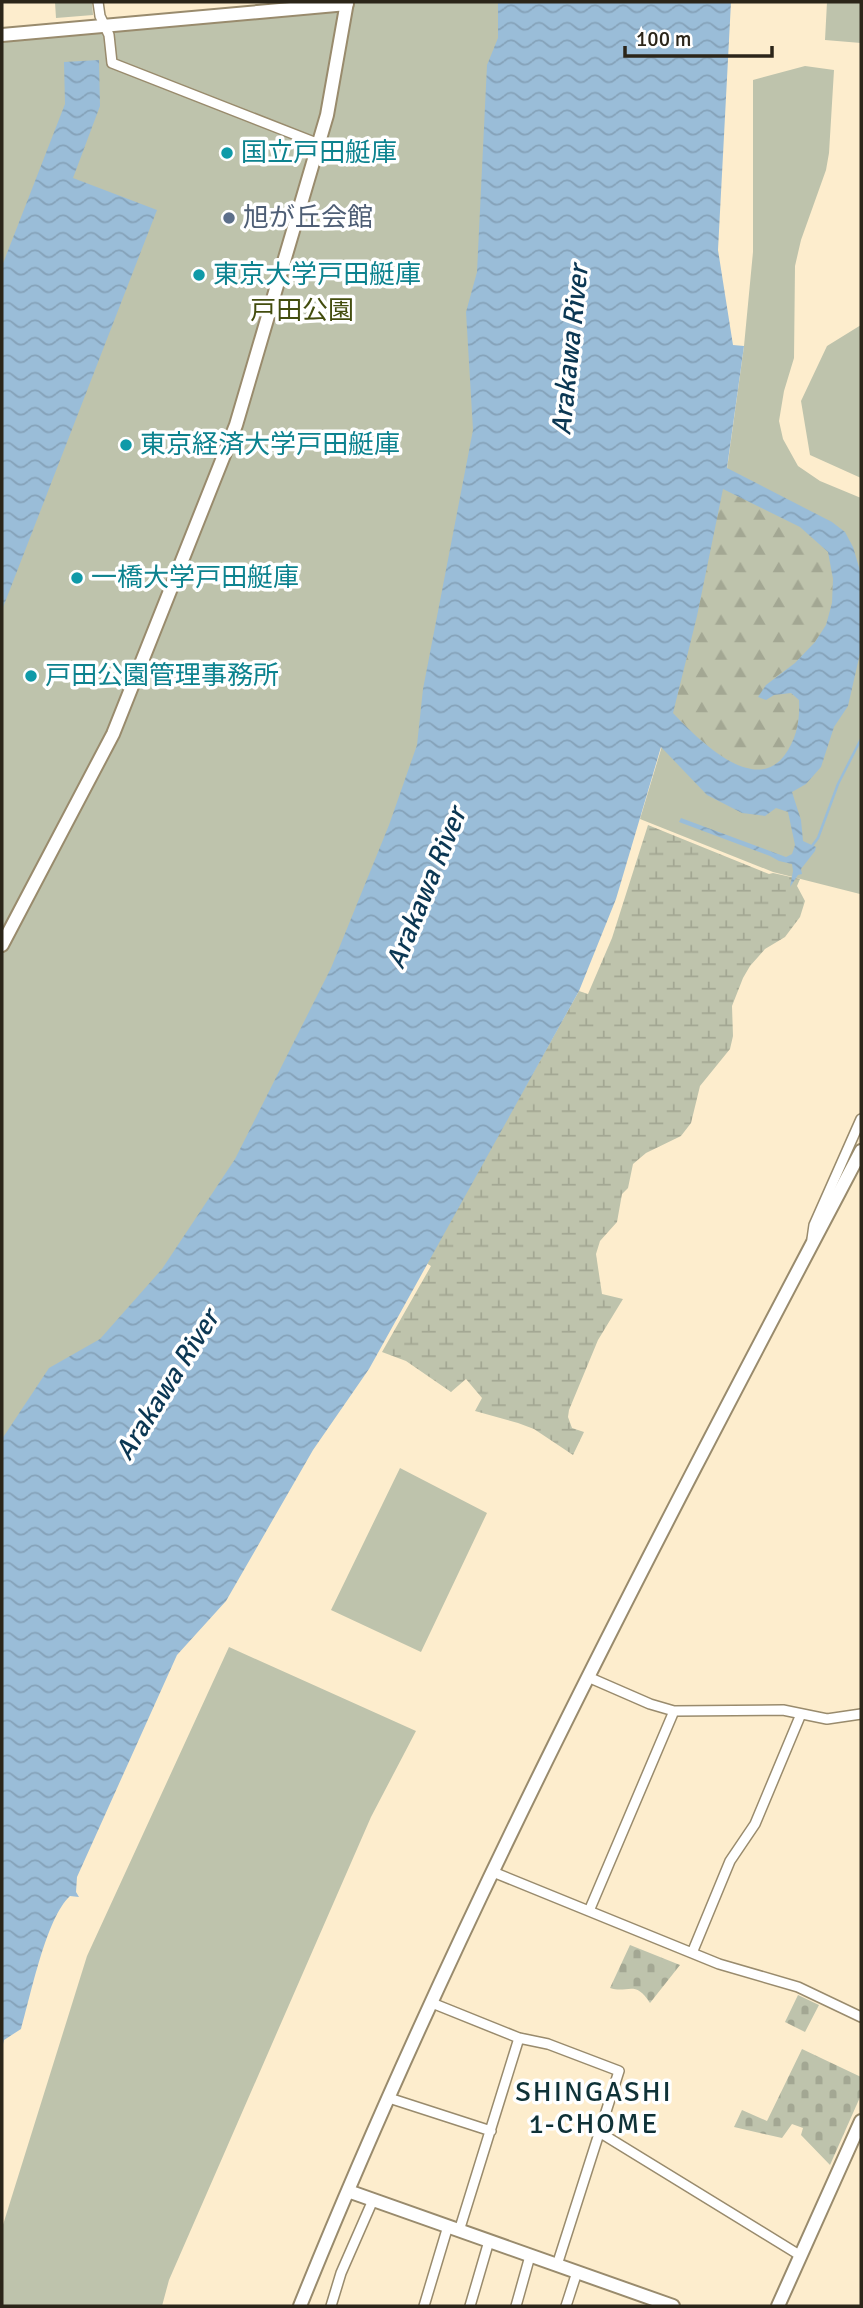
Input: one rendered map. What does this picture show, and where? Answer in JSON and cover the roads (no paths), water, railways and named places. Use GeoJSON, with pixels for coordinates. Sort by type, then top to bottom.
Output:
{"type":"FeatureCollection","features":[{"type":"Feature","properties":{"kind":"street"},"geometry":{"type":"LineString","coordinates":[[98,2],[100,16],[109,35],[112,63],[319,144]]}},
{"type":"Feature","properties":{"kind":"street"},"geometry":{"type":"LineString","coordinates":[[2,35],[104,26],[248,7],[347,3],[334,84],[319,144],[236,425],[132,691],[92,779],[2,945]]}},
{"type":"Feature","properties":{"kind":"street"},"geometry":{"type":"LineString","coordinates":[[812,1244],[814,1225],[861,1119]]}},
{"type":"Feature","properties":{"kind":"street"},"geometry":{"type":"LineString","coordinates":[[300,2306],[389,2098],[493,1872],[680,1494],[861,1151]]}},
{"type":"Feature","properties":{"kind":"street"},"geometry":{"type":"LineString","coordinates":[[588,1677],[650,1704],[674,1711],[783,1710],[827,1719],[861,1714]]}},
{"type":"Feature","properties":{"kind":"street"},"geometry":{"type":"LineString","coordinates":[[589,1911],[674,1711]]}},
{"type":"Feature","properties":{"kind":"street"},"geometry":{"type":"LineString","coordinates":[[692,1953],[730,1861],[755,1824],[801,1714]]}},
{"type":"Feature","properties":{"kind":"street"},"geometry":{"type":"LineString","coordinates":[[493,1872],[719,1964],[798,1987],[861,2017]]}},
{"type":"Feature","properties":{"kind":"street"},"geometry":{"type":"LineString","coordinates":[[432,2003],[519,2038],[548,2044],[619,2071],[557,2265]]}},
{"type":"Feature","properties":{"kind":"street"},"geometry":{"type":"LineString","coordinates":[[424,2306],[491,2131],[519,2038]]}},
{"type":"Feature","properties":{"kind":"street"},"geometry":{"type":"LineString","coordinates":[[389,2098],[491,2131]]}},
{"type":"Feature","properties":{"kind":"street"},"geometry":{"type":"LineString","coordinates":[[778,2306],[861,2121]]}},
{"type":"Feature","properties":{"kind":"street"},"geometry":{"type":"LineString","coordinates":[[599,2132],[801,2256]]}},
{"type":"Feature","properties":{"kind":"street"},"geometry":{"type":"LineString","coordinates":[[348,2191],[673,2306]]}},
{"type":"Feature","properties":{"kind":"street"},"geometry":{"type":"LineString","coordinates":[[331,2306],[341,2273],[373,2200]]}},
{"type":"Feature","properties":{"kind":"street"},"geometry":{"type":"LineString","coordinates":[[470,2306],[489,2241]]}},
{"type":"Feature","properties":{"kind":"street"},"geometry":{"type":"LineString","coordinates":[[516,2306],[530,2256]]}},
{"type":"Feature","properties":{"kind":"street"},"geometry":{"type":"LineString","coordinates":[[566,2306],[577,2272]]}},
{"type":"Feature","properties":{"kind":"water","name":"Arakawa River"},"geometry":{"type":"Polygon","coordinates":[[[498,2],[731,2],[718,250],[733,345],[744,346],[727,468],[832,522],[845,532],[853,547],[861,574],[861,649],[848,706],[834,727],[821,767],[806,784],[792,792],[801,820],[803,841],[816,847],[801,869],[802,874],[798,875],[790,887],[792,864],[679,822],[681,818],[786,857],[792,854],[795,845],[788,812],[776,808],[765,816],[742,813],[707,795],[661,747],[616,899],[579,991],[369,1369],[313,1450],[226,1601],[177,1655],[77,1877],[76,1892],[79,1897],[70,1896],[54,1921],[40,1958],[21,2029],[4,2040],[2,2048],[2,1439],[49,1368],[100,1339],[162,1269],[235,1159],[331,968],[389,825],[417,745],[423,689],[473,430],[466,312],[477,272],[487,65],[498,38],[498,2]],[[723,489],[697,616],[673,713],[710,748],[741,766],[757,770],[771,767],[784,756],[792,743],[799,715],[799,700],[791,693],[774,695],[766,700],[758,697],[766,685],[795,663],[815,642],[826,625],[832,603],[833,579],[828,552],[800,527],[723,489]]]}},
{"type":"Feature","properties":{"kind":"water"},"geometry":{"type":"Polygon","coordinates":[[[99,60],[100,106],[73,178],[157,210],[2,610],[2,266],[65,104],[64,62],[99,60]]]}},
{"type":"Feature","properties":{"kind":"waterway"},"geometry":{"type":"LineString","coordinates":[[812,846],[818,838],[838,784],[861,739]]}},
{"type":"Feature","properties":{"kind":"place","name":"国立戸田艇庫"},"geometry":{"type":"Point","coordinates":[227,153]}},
{"type":"Feature","properties":{"kind":"place","name":"旭が丘会館"},"geometry":{"type":"Point","coordinates":[229,218]}},
{"type":"Feature","properties":{"kind":"place","name":"東京大学戸田艇庫"},"geometry":{"type":"Point","coordinates":[199,275]}},
{"type":"Feature","properties":{"kind":"place","name":"東京経済大学戸田艇庫"},"geometry":{"type":"Point","coordinates":[126,445]}},
{"type":"Feature","properties":{"kind":"place","name":"一橋大学戸田艇庫"},"geometry":{"type":"Point","coordinates":[77,578]}},
{"type":"Feature","properties":{"kind":"place","name":"戸田公園管理事務所"},"geometry":{"type":"Point","coordinates":[31,676]}},
{"type":"Feature","properties":{"kind":"district","name":"SHINGASHI 1-CHOME"},"geometry":{"type":"Point","coordinates":[594,2108]}},
{"type":"Feature","properties":{"kind":"park label","name":"戸田公園"},"geometry":{"type":"Point","coordinates":[302,311]}}]}
